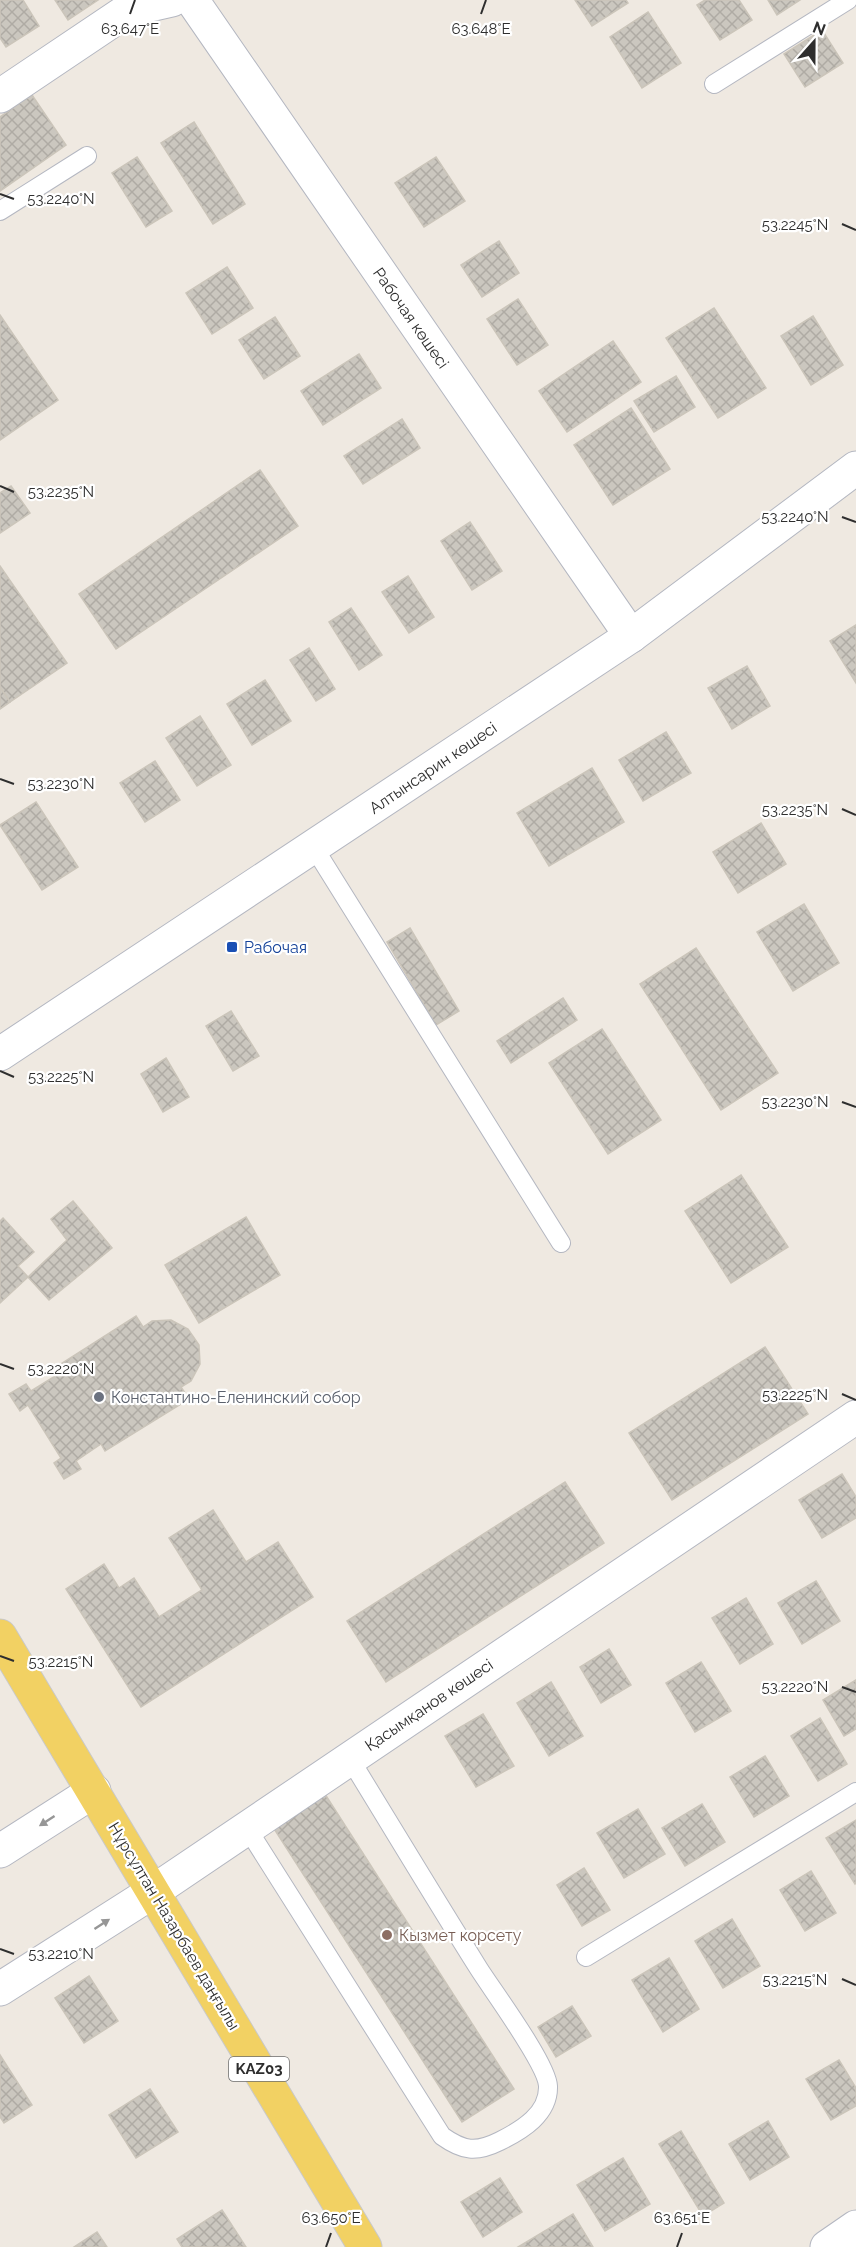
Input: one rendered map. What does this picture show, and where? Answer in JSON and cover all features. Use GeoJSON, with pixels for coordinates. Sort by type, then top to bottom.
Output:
{"type":"FeatureCollection","features":[{"type":"Feature","properties":{"kind":"main road","name":"Нұрсұлтан Назарбаев даңғылы"},"geometry":{"type":"LineString","coordinates":[[0,1636],[365,2247]]}},
{"type":"Feature","properties":{"kind":"street"},"geometry":{"type":"LineString","coordinates":[[0,96],[128,10],[172,0]]}},
{"type":"Feature","properties":{"kind":"street","name":"Рабочая көшесі"},"geometry":{"type":"LineString","coordinates":[[192,0],[631,636]]}},
{"type":"Feature","properties":{"kind":"street","name":"Алтынсарин көшесі"},"geometry":{"type":"LineString","coordinates":[[0,1054],[631,636],[856,468]]}},
{"type":"Feature","properties":{"kind":"street","name":"Қасымқанов көшесі"},"geometry":{"type":"LineString","coordinates":[[0,1989],[154,1891],[856,1417]]}},
{"type":"Feature","properties":{"kind":"street"},"geometry":{"type":"LineString","coordinates":[[0,1851],[94,1791]]}},
{"type":"Feature","properties":{"kind":"street"},"geometry":{"type":"LineString","coordinates":[[827,2247],[856,2227]]}},
{"type":"Feature","properties":{"kind":"lane"},"geometry":{"type":"LineString","coordinates":[[714,84],[848,0]]}},
{"type":"Feature","properties":{"kind":"lane"},"geometry":{"type":"LineString","coordinates":[[0,211],[87,156]]}},
{"type":"Feature","properties":{"kind":"lane"},"geometry":{"type":"LineString","coordinates":[[314,846],[561,1243]]}},
{"type":"Feature","properties":{"kind":"lane"},"geometry":{"type":"LineString","coordinates":[[248,1828],[442,2136],[459,2148],[486,2148],[534,2121],[545,2102],[548,2085],[540,2062],[478,1968],[350,1759]]}},
{"type":"Feature","properties":{"kind":"lane"},"geometry":{"type":"LineString","coordinates":[[586,1957],[856,1792]]}},
{"type":"Feature","properties":{"kind":"building"},"geometry":{"type":"Polygon","coordinates":[[[0,0],[23,0],[39,26],[6,47],[0,38],[0,0]]]}},
{"type":"Feature","properties":{"kind":"building"},"geometry":{"type":"Polygon","coordinates":[[[55,0],[98,0],[68,20],[55,0]]]}},
{"type":"Feature","properties":{"kind":"building"},"geometry":{"type":"Polygon","coordinates":[[[575,0],[626,0],[628,3],[592,26],[575,0]]]}},
{"type":"Feature","properties":{"kind":"building"},"geometry":{"type":"Polygon","coordinates":[[[705,0],[739,0],[752,20],[720,40],[697,5],[705,0]]]}},
{"type":"Feature","properties":{"kind":"building"},"geometry":{"type":"Polygon","coordinates":[[[768,0],[800,0],[777,15],[768,0]]]}},
{"type":"Feature","properties":{"kind":"building"},"geometry":{"type":"Polygon","coordinates":[[[648,12],[681,63],[642,88],[610,37],[648,12]]]}},
{"type":"Feature","properties":{"kind":"building"},"geometry":{"type":"Polygon","coordinates":[[[822,30],[843,63],[805,87],[784,54],[822,30]]]}},
{"type":"Feature","properties":{"kind":"building"},"geometry":{"type":"Polygon","coordinates":[[[32,95],[66,145],[0,191],[0,117],[32,95]]]}},
{"type":"Feature","properties":{"kind":"building"},"geometry":{"type":"Polygon","coordinates":[[[194,122],[245,204],[213,224],[161,143],[194,122]]]}},
{"type":"Feature","properties":{"kind":"building"},"geometry":{"type":"Polygon","coordinates":[[[137,157],[172,211],[146,227],[112,173],[137,157]]]}},
{"type":"Feature","properties":{"kind":"building"},"geometry":{"type":"Polygon","coordinates":[[[436,157],[465,201],[424,227],[395,183],[436,157]]]}},
{"type":"Feature","properties":{"kind":"building"},"geometry":{"type":"Polygon","coordinates":[[[499,241],[519,273],[482,297],[461,265],[499,241]]]}},
{"type":"Feature","properties":{"kind":"building"},"geometry":{"type":"Polygon","coordinates":[[[227,267],[253,308],[212,334],[186,293],[227,267]]]}},
{"type":"Feature","properties":{"kind":"building"},"geometry":{"type":"Polygon","coordinates":[[[518,299],[548,345],[517,365],[487,319],[518,299]]]}},
{"type":"Feature","properties":{"kind":"building"},"geometry":{"type":"Polygon","coordinates":[[[714,308],[766,388],[718,418],[666,338],[714,308]]]}},
{"type":"Feature","properties":{"kind":"building"},"geometry":{"type":"Polygon","coordinates":[[[0,315],[58,400],[0,440],[0,315]]]}},
{"type":"Feature","properties":{"kind":"building"},"geometry":{"type":"Polygon","coordinates":[[[813,316],[843,365],[811,385],[781,336],[813,316]]]}},
{"type":"Feature","properties":{"kind":"building"},"geometry":{"type":"Polygon","coordinates":[[[275,317],[300,356],[264,379],[239,340],[275,317]]]}},
{"type":"Feature","properties":{"kind":"building"},"geometry":{"type":"Polygon","coordinates":[[[613,341],[641,382],[567,432],[539,391],[613,341]]]}},
{"type":"Feature","properties":{"kind":"building"},"geometry":{"type":"Polygon","coordinates":[[[359,354],[381,388],[323,425],[301,391],[359,354]]]}},
{"type":"Feature","properties":{"kind":"building"},"geometry":{"type":"Polygon","coordinates":[[[676,376],[695,407],[654,432],[634,401],[676,376]]]}},
{"type":"Feature","properties":{"kind":"building"},"geometry":{"type":"Polygon","coordinates":[[[631,408],[670,469],[613,505],[574,445],[631,408]]]}},
{"type":"Feature","properties":{"kind":"building"},"geometry":{"type":"Polygon","coordinates":[[[402,419],[420,448],[363,484],[344,456],[402,419]]]}},
{"type":"Feature","properties":{"kind":"building"},"geometry":{"type":"Polygon","coordinates":[[[260,470],[298,526],[116,649],[79,594],[260,470]]]}},
{"type":"Feature","properties":{"kind":"building"},"geometry":{"type":"Polygon","coordinates":[[[11,486],[30,513],[0,533],[0,493],[11,486]]]}},
{"type":"Feature","properties":{"kind":"building"},"geometry":{"type":"Polygon","coordinates":[[[470,522],[502,571],[472,590],[441,541],[470,522]]]}},
{"type":"Feature","properties":{"kind":"building"},"geometry":{"type":"Polygon","coordinates":[[[0,566],[67,663],[10,702],[0,687],[0,566]]]}},
{"type":"Feature","properties":{"kind":"building"},"geometry":{"type":"Polygon","coordinates":[[[408,576],[434,617],[409,633],[382,592],[408,576]]]}},
{"type":"Feature","properties":{"kind":"building"},"geometry":{"type":"Polygon","coordinates":[[[351,608],[382,655],[359,670],[329,622],[351,608]]]}},
{"type":"Feature","properties":{"kind":"building"},"geometry":{"type":"Polygon","coordinates":[[[856,625],[856,683],[830,641],[856,625]]]}},
{"type":"Feature","properties":{"kind":"building"},"geometry":{"type":"Polygon","coordinates":[[[309,648],[335,689],[316,701],[290,660],[309,648]]]}},
{"type":"Feature","properties":{"kind":"building"},"geometry":{"type":"Polygon","coordinates":[[[747,666],[770,706],[732,729],[708,688],[747,666]]]}},
{"type":"Feature","properties":{"kind":"building"},"geometry":{"type":"Polygon","coordinates":[[[265,680],[291,721],[252,745],[227,704],[265,680]]]}},
{"type":"Feature","properties":{"kind":"building"},"geometry":{"type":"Polygon","coordinates":[[[0,687],[10,702],[0,709],[0,687]]]}},
{"type":"Feature","properties":{"kind":"building"},"geometry":{"type":"Polygon","coordinates":[[[200,716],[231,765],[197,786],[166,738],[200,716]]]}},
{"type":"Feature","properties":{"kind":"building"},"geometry":{"type":"Polygon","coordinates":[[[666,732],[691,773],[643,801],[619,760],[666,732]]]}},
{"type":"Feature","properties":{"kind":"building"},"geometry":{"type":"Polygon","coordinates":[[[155,761],[180,800],[145,822],[120,783],[155,761]]]}},
{"type":"Feature","properties":{"kind":"building"},"geometry":{"type":"Polygon","coordinates":[[[592,768],[624,822],[549,866],[517,813],[592,768]]]}},
{"type":"Feature","properties":{"kind":"building"},"geometry":{"type":"Polygon","coordinates":[[[36,802],[78,867],[42,890],[0,825],[36,802]]]}},
{"type":"Feature","properties":{"kind":"building"},"geometry":{"type":"Polygon","coordinates":[[[761,823],[786,864],[738,893],[713,852],[761,823]]]}},
{"type":"Feature","properties":{"kind":"building"},"geometry":{"type":"Polygon","coordinates":[[[804,904],[839,963],[793,991],[757,932],[804,904]]]}},
{"type":"Feature","properties":{"kind":"building"},"geometry":{"type":"Polygon","coordinates":[[[410,928],[459,1011],[436,1025],[387,942],[410,928]]]}},
{"type":"Feature","properties":{"kind":"building"},"geometry":{"type":"Polygon","coordinates":[[[696,948],[778,1073],[721,1110],[640,984],[696,948]]]}},
{"type":"Feature","properties":{"kind":"building"},"geometry":{"type":"Polygon","coordinates":[[[563,998],[577,1020],[511,1063],[497,1041],[563,998]]]}},
{"type":"Feature","properties":{"kind":"building"},"geometry":{"type":"Polygon","coordinates":[[[231,1011],[259,1056],[233,1071],[206,1026],[231,1011]]]}},
{"type":"Feature","properties":{"kind":"building"},"geometry":{"type":"Polygon","coordinates":[[[602,1029],[661,1120],[608,1154],[549,1063],[602,1029]]]}},
{"type":"Feature","properties":{"kind":"building"},"geometry":{"type":"Polygon","coordinates":[[[166,1058],[189,1097],[163,1112],[141,1074],[166,1058]]]}},
{"type":"Feature","properties":{"kind":"building"},"geometry":{"type":"Polygon","coordinates":[[[741,1175],[788,1247],[731,1283],[685,1211],[741,1175]]]}},
{"type":"Feature","properties":{"kind":"building"},"geometry":{"type":"Polygon","coordinates":[[[73,1201],[112,1248],[49,1300],[28,1277],[67,1240],[51,1219],[73,1201]]]}},
{"type":"Feature","properties":{"kind":"building"},"geometry":{"type":"Polygon","coordinates":[[[246,1217],[280,1275],[199,1323],[165,1265],[246,1217]]]}},
{"type":"Feature","properties":{"kind":"building"},"geometry":{"type":"Polygon","coordinates":[[[3,1218],[34,1252],[18,1266],[28,1277],[0,1303],[0,1221],[3,1218]]]}},
{"type":"Feature","properties":{"kind":"building","name":"Константино-Еленинский собор"},"geometry":{"type":"Polygon","coordinates":[[[136,1316],[143,1327],[152,1321],[171,1320],[188,1329],[199,1345],[200,1364],[191,1381],[181,1387],[189,1399],[105,1451],[101,1444],[76,1461],[81,1469],[64,1479],[54,1463],[61,1458],[28,1405],[20,1411],[9,1394],[26,1384],[31,1391],[57,1375],[53,1369],[136,1316]]]}},
{"type":"Feature","properties":{"kind":"building"},"geometry":{"type":"Polygon","coordinates":[[[765,1347],[808,1414],[672,1500],[629,1433],[765,1347]]]}},
{"type":"Feature","properties":{"kind":"building"},"geometry":{"type":"Polygon","coordinates":[[[842,1474],[856,1497],[856,1518],[822,1538],[799,1500],[842,1474]]]}},
{"type":"Feature","properties":{"kind":"building"},"geometry":{"type":"Polygon","coordinates":[[[565,1482],[604,1543],[386,1682],[347,1621],[565,1482]]]}},
{"type":"Feature","properties":{"kind":"building"},"geometry":{"type":"Polygon","coordinates":[[[213,1510],[246,1562],[278,1542],[313,1597],[141,1707],[66,1589],[104,1564],[119,1588],[134,1578],[159,1617],[202,1590],[169,1538],[213,1510]]]}},
{"type":"Feature","properties":{"kind":"building"},"geometry":{"type":"Polygon","coordinates":[[[816,1581],[840,1621],[802,1644],[778,1603],[816,1581]]]}},
{"type":"Feature","properties":{"kind":"building"},"geometry":{"type":"Polygon","coordinates":[[[746,1598],[773,1644],[740,1664],[712,1618],[746,1598]]]}},
{"type":"Feature","properties":{"kind":"building"},"geometry":{"type":"Polygon","coordinates":[[[609,1649],[631,1685],[601,1703],[580,1667],[609,1649]]]}},
{"type":"Feature","properties":{"kind":"building"},"geometry":{"type":"Polygon","coordinates":[[[701,1662],[731,1711],[695,1732],[666,1683],[701,1662]]]}},
{"type":"Feature","properties":{"kind":"building"},"geometry":{"type":"Polygon","coordinates":[[[856,1680],[856,1729],[844,1736],[823,1700],[856,1680]]]}},
{"type":"Feature","properties":{"kind":"building"},"geometry":{"type":"Polygon","coordinates":[[[551,1682],[583,1736],[549,1756],[517,1703],[551,1682]]]}},
{"type":"Feature","properties":{"kind":"building"},"geometry":{"type":"Polygon","coordinates":[[[483,1714],[514,1766],[476,1787],[445,1736],[483,1714]]]}},
{"type":"Feature","properties":{"kind":"building"},"geometry":{"type":"Polygon","coordinates":[[[820,1718],[847,1764],[818,1781],[791,1736],[820,1718]]]}},
{"type":"Feature","properties":{"kind":"building"},"geometry":{"type":"Polygon","coordinates":[[[765,1756],[789,1796],[754,1817],[730,1777],[765,1756]]]}},
{"type":"Feature","properties":{"kind":"building"},"geometry":{"type":"Polygon","coordinates":[[[323,1791],[514,2089],[462,2122],[271,1824],[323,1791]]]}},
{"type":"Feature","properties":{"kind":"building"},"geometry":{"type":"Polygon","coordinates":[[[702,1804],[725,1842],[685,1866],[662,1828],[702,1804]]]}},
{"type":"Feature","properties":{"kind":"building"},"geometry":{"type":"Polygon","coordinates":[[[638,1809],[665,1854],[624,1878],[597,1833],[638,1809]]]}},
{"type":"Feature","properties":{"kind":"building"},"geometry":{"type":"Polygon","coordinates":[[[856,1820],[856,1883],[855,1884],[826,1838],[856,1820]]]}},
{"type":"Feature","properties":{"kind":"building"},"geometry":{"type":"Polygon","coordinates":[[[584,1868],[610,1910],[582,1926],[557,1885],[584,1868]]]}},
{"type":"Feature","properties":{"kind":"building"},"geometry":{"type":"Polygon","coordinates":[[[811,1871],[836,1913],[805,1931],[780,1890],[811,1871]]]}},
{"type":"Feature","properties":{"kind":"building"},"geometry":{"type":"Polygon","coordinates":[[[732,1919],[760,1966],[723,1988],[695,1941],[732,1919]]]}},
{"type":"Feature","properties":{"kind":"building"},"geometry":{"type":"Polygon","coordinates":[[[669,1958],[699,2009],[663,2032],[632,1980],[669,1958]]]}},
{"type":"Feature","properties":{"kind":"building"},"geometry":{"type":"Polygon","coordinates":[[[89,1976],[118,2021],[84,2043],[55,1998],[89,1976]]]}},
{"type":"Feature","properties":{"kind":"building"},"geometry":{"type":"Polygon","coordinates":[[[572,2006],[591,2036],[556,2057],[538,2027],[572,2006]]]}},
{"type":"Feature","properties":{"kind":"building"},"geometry":{"type":"Polygon","coordinates":[[[0,2055],[32,2105],[4,2123],[0,2117],[0,2055]]]}},
{"type":"Feature","properties":{"kind":"building"},"geometry":{"type":"Polygon","coordinates":[[[839,2060],[856,2088],[856,2106],[831,2120],[806,2079],[839,2060]]]}},
{"type":"Feature","properties":{"kind":"building"},"geometry":{"type":"Polygon","coordinates":[[[150,2089],[178,2132],[136,2158],[109,2115],[150,2089]]]}},
{"type":"Feature","properties":{"kind":"building"},"geometry":{"type":"Polygon","coordinates":[[[768,2121],[789,2157],[750,2180],[729,2144],[768,2121]]]}},
{"type":"Feature","properties":{"kind":"building"},"geometry":{"type":"Polygon","coordinates":[[[681,2131],[724,2203],[703,2216],[659,2144],[681,2131]]]}},
{"type":"Feature","properties":{"kind":"building"},"geometry":{"type":"Polygon","coordinates":[[[623,2158],[650,2204],[605,2231],[577,2185],[623,2158]]]}},
{"type":"Feature","properties":{"kind":"building"},"geometry":{"type":"Polygon","coordinates":[[[500,2178],[522,2212],[483,2237],[461,2202],[500,2178]]]}},
{"type":"Feature","properties":{"kind":"building"},"geometry":{"type":"Polygon","coordinates":[[[222,2210],[246,2247],[182,2247],[177,2239],[222,2210]]]}},
{"type":"Feature","properties":{"kind":"building"},"geometry":{"type":"Polygon","coordinates":[[[573,2214],[593,2247],[518,2247],[573,2214]]]}},
{"type":"Feature","properties":{"kind":"building"},"geometry":{"type":"Polygon","coordinates":[[[97,2232],[107,2247],[74,2247],[97,2232]]]}},
{"type":"Feature","properties":{"kind":"place","name":"Рабочая"},"geometry":{"type":"Point","coordinates":[232,947]}},
{"type":"Feature","properties":{"kind":"place","name":"Константино-Еленинский собор"},"geometry":{"type":"Point","coordinates":[99,1397]}},
{"type":"Feature","properties":{"kind":"place","name":"Кызмет корсету"},"geometry":{"type":"Point","coordinates":[387,1935]}}]}
